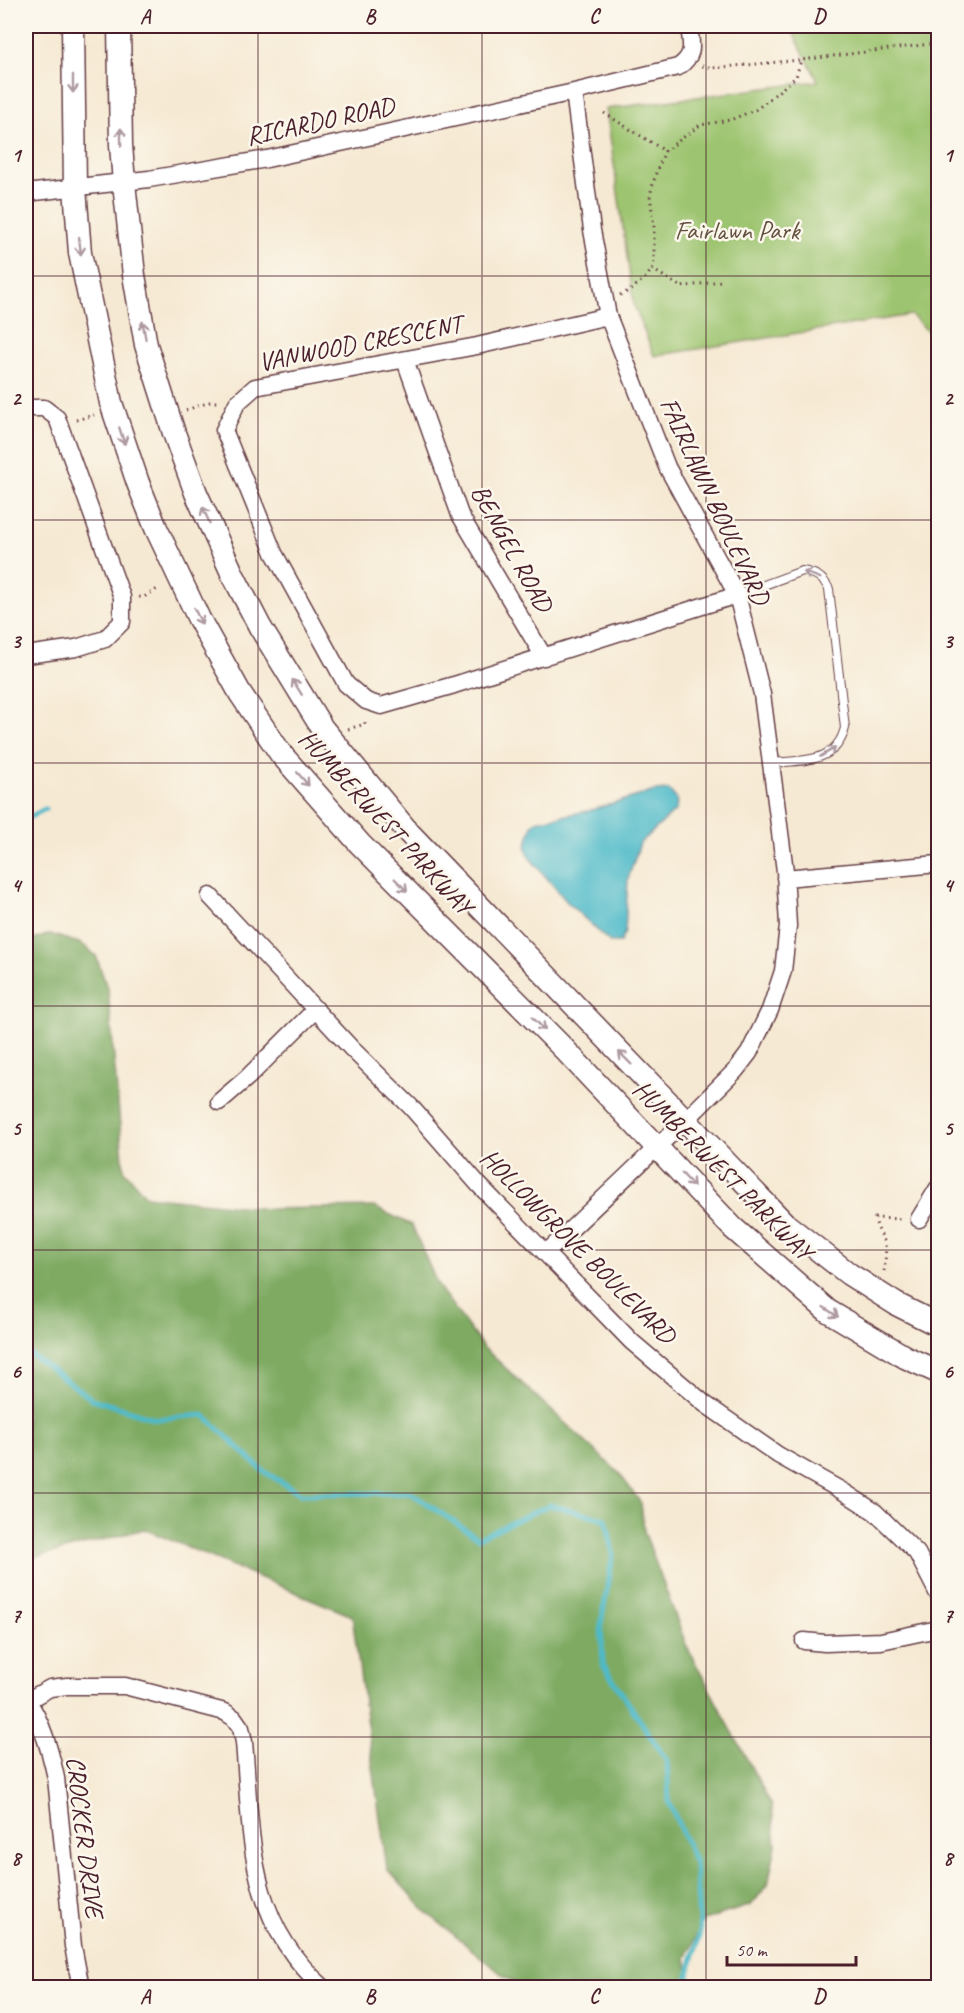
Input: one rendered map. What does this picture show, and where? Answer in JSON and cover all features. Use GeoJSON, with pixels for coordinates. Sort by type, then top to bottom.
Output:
{"type":"FeatureCollection","features":[{"type":"Feature","properties":{"kind":"main road","name":"HUMBERWEST PARKWAY"},"geometry":{"type":"LineString","coordinates":[[73,26],[75,188],[80,253],[111,403],[156,528],[199,619],[240,693],[281,754],[360,844],[657,1146],[733,1228],[828,1311],[905,1357],[939,1372]]}},
{"type":"Feature","properties":{"kind":"main road","name":"HUMBERWEST PARKWAY"},"geometry":{"type":"LineString","coordinates":[[119,26],[124,183],[134,275],[146,345],[196,493],[233,576],[260,627],[322,728],[409,833],[785,1224],[849,1274],[896,1304],[939,1325]]}},
{"type":"Feature","properties":{"kind":"street"},"geometry":{"type":"LineString","coordinates":[[686,62],[692,51],[689,26]]}},
{"type":"Feature","properties":{"kind":"street","name":"RICARDO ROAD"},"geometry":{"type":"LineString","coordinates":[[26,193],[124,183],[267,159],[574,92],[678,67],[686,62]]}},
{"type":"Feature","properties":{"kind":"street","name":"FAIRLAWN BOULEVARD"},"geometry":{"type":"LineString","coordinates":[[546,1253],[736,1070],[749,1053],[770,1010],[783,971],[788,926],[785,878],[762,694],[736,595],[667,467],[608,316],[592,230],[574,92]]}},
{"type":"Feature","properties":{"kind":"street","name":"VANWOOD CRESCENT"},"geometry":{"type":"LineString","coordinates":[[366,701],[346,684],[273,553],[224,430],[237,403],[255,387],[477,346],[608,316]]}},
{"type":"Feature","properties":{"kind":"street","name":"BENGEL ROAD"},"geometry":{"type":"LineString","coordinates":[[405,360],[460,515],[544,657]]}},
{"type":"Feature","properties":{"kind":"street"},"geometry":{"type":"LineString","coordinates":[[26,408],[44,408],[57,418],[122,597],[122,622],[105,639],[76,648],[26,655]]}},
{"type":"Feature","properties":{"kind":"street"},"geometry":{"type":"LineString","coordinates":[[366,701],[381,706],[544,657],[736,595]]}},
{"type":"Feature","properties":{"kind":"street"},"geometry":{"type":"LineString","coordinates":[[785,878],[939,864]]}},
{"type":"Feature","properties":{"kind":"street","name":"HOLLOWGROVE BOULEVARD"},"geometry":{"type":"LineString","coordinates":[[210,896],[352,1049],[411,1107],[479,1185],[632,1342],[705,1404],[778,1455],[875,1512],[918,1553],[939,1594]]}},
{"type":"Feature","properties":{"kind":"street"},"geometry":{"type":"LineString","coordinates":[[219,1102],[248,1077],[316,1009]]}},
{"type":"Feature","properties":{"kind":"street"},"geometry":{"type":"LineString","coordinates":[[919,1219],[939,1188]]}},
{"type":"Feature","properties":{"kind":"street"},"geometry":{"type":"LineString","coordinates":[[804,1641],[825,1643],[881,1641],[939,1629]]}},
{"type":"Feature","properties":{"kind":"street"},"geometry":{"type":"LineString","coordinates":[[27,1699],[50,1688],[125,1686],[216,1708],[234,1718],[241,1728],[244,1742],[254,1864],[264,1902],[295,1959],[324,1988]]}},
{"type":"Feature","properties":{"kind":"street","name":"CROCKER DRIVE"},"geometry":{"type":"LineString","coordinates":[[27,1699],[51,1753],[56,1778],[73,1946],[81,1988]]}},
{"type":"Feature","properties":{"kind":"lane"},"geometry":{"type":"LineString","coordinates":[[736,595],[802,571],[819,576],[829,589],[845,728],[842,738],[837,747],[820,758],[771,763]]}},
{"type":"Feature","properties":{"kind":"path"},"geometry":{"type":"LineString","coordinates":[[686,62],[713,68],[939,44]]}},
{"type":"Feature","properties":{"kind":"path"},"geometry":{"type":"LineString","coordinates":[[604,298],[631,290],[652,269],[655,250],[650,195],[664,152],[700,125],[730,120],[757,109],[796,77],[801,60]]}},
{"type":"Feature","properties":{"kind":"path"},"geometry":{"type":"LineString","coordinates":[[604,113],[664,152]]}},
{"type":"Feature","properties":{"kind":"path"},"geometry":{"type":"LineString","coordinates":[[652,269],[681,287],[722,281]]}},
{"type":"Feature","properties":{"kind":"path"},"geometry":{"type":"LineString","coordinates":[[184,411],[210,402],[237,403]]}},
{"type":"Feature","properties":{"kind":"path"},"geometry":{"type":"LineString","coordinates":[[122,597],[144,597],[159,588]]}},
{"type":"Feature","properties":{"kind":"path"},"geometry":{"type":"LineString","coordinates":[[344,730],[364,724],[366,701]]}},
{"type":"Feature","properties":{"kind":"path"},"geometry":{"type":"LineString","coordinates":[[884,1271],[886,1252],[875,1218],[919,1219]]}},
{"type":"Feature","properties":{"kind":"green space","name":"Fairlawn Park"},"geometry":{"type":"Polygon","coordinates":[[[791,26],[938,26],[938,341],[911,315],[654,356],[634,305],[606,109],[818,81],[791,26]]]}},
{"type":"Feature","properties":{"kind":"green space"},"geometry":{"type":"Polygon","coordinates":[[[50,934],[82,944],[96,956],[108,990],[124,1170],[146,1196],[267,1209],[374,1207],[412,1225],[438,1286],[483,1347],[619,1473],[641,1503],[644,1531],[687,1647],[772,1806],[776,1845],[768,1885],[751,1905],[704,1920],[686,1958],[691,1987],[522,1987],[505,1977],[425,1911],[387,1869],[352,1616],[144,1529],[26,1560],[26,942],[50,934]]]}},
{"type":"Feature","properties":{"kind":"water"},"geometry":{"type":"Polygon","coordinates":[[[669,790],[677,800],[676,810],[640,843],[628,879],[625,932],[620,942],[610,942],[568,903],[529,857],[526,847],[532,826],[536,821],[588,811],[655,791],[669,790]]]}},
{"type":"Feature","properties":{"kind":"waterway"},"geometry":{"type":"LineString","coordinates":[[26,819],[45,809]]}},
{"type":"Feature","properties":{"kind":"waterway"},"geometry":{"type":"LineString","coordinates":[[26,1351],[92,1399],[156,1419],[204,1415],[263,1471],[301,1494],[411,1493],[478,1538],[549,1505],[606,1519],[613,1554],[601,1624],[603,1665],[667,1761],[669,1802],[695,1863],[700,1932],[685,1988]]}}]}
